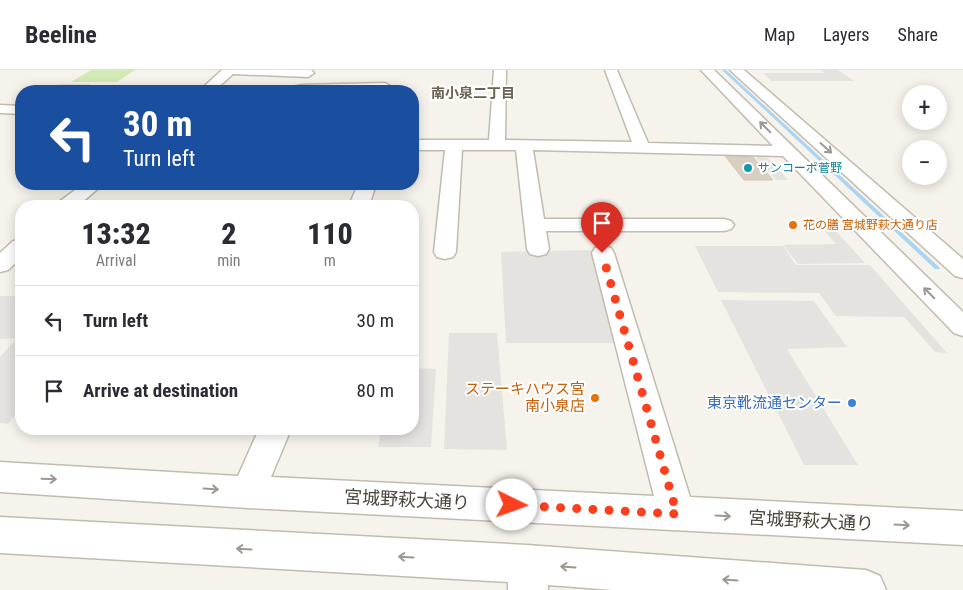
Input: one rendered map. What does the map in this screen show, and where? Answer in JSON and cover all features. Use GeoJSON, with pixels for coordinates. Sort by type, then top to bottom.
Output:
{"type":"FeatureCollection","features":[{"type":"Feature","properties":{"kind":"street"},"geometry":{"type":"LineString","coordinates":[[213,85],[232,70],[308,73]]}},
{"type":"Feature","properties":{"kind":"street"},"geometry":{"type":"LineString","coordinates":[[497,144],[500,70]]}},
{"type":"Feature","properties":{"kind":"street"},"geometry":{"type":"LineString","coordinates":[[611,70],[642,148]]}},
{"type":"Feature","properties":{"kind":"street"},"geometry":{"type":"LineString","coordinates":[[707,70],[963,327]]}},
{"type":"Feature","properties":{"kind":"street"},"geometry":{"type":"LineString","coordinates":[[736,70],[963,271]]}},
{"type":"Feature","properties":{"kind":"street"},"geometry":{"type":"LineString","coordinates":[[0,109],[15,110]]}},
{"type":"Feature","properties":{"kind":"street"},"geometry":{"type":"LineString","coordinates":[[419,145],[497,144],[788,151]]}},
{"type":"Feature","properties":{"kind":"street"},"geometry":{"type":"LineString","coordinates":[[445,252],[454,145]]}},
{"type":"Feature","properties":{"kind":"street"},"geometry":{"type":"LineString","coordinates":[[524,145],[538,249]]}},
{"type":"Feature","properties":{"kind":"street"},"geometry":{"type":"LineString","coordinates":[[74,200],[86,190]]}},
{"type":"Feature","properties":{"kind":"street"},"geometry":{"type":"LineString","coordinates":[[535,225],[724,225]]}},
{"type":"Feature","properties":{"kind":"street"},"geometry":{"type":"LineString","coordinates":[[0,265],[15,251]]}},
{"type":"Feature","properties":{"kind":"street"},"geometry":{"type":"LineString","coordinates":[[602,253],[677,514]]}},
{"type":"Feature","properties":{"kind":"street"},"geometry":{"type":"LineString","coordinates":[[248,492],[272,435]]}},
{"type":"Feature","properties":{"kind":"street","name":"宮城野萩大通り"},"geometry":{"type":"LineString","coordinates":[[0,477],[248,492],[963,528]]}},
{"type":"Feature","properties":{"kind":"street"},"geometry":{"type":"LineString","coordinates":[[0,535],[528,577],[866,590]]}},
{"type":"Feature","properties":{"kind":"green space"},"geometry":{"type":"Polygon","coordinates":[[[91,70],[135,70],[117,82],[71,82],[91,70]]]}},
{"type":"Feature","properties":{"kind":"shaded area"},"geometry":{"type":"Polygon","coordinates":[[[821,70],[838,70],[854,81],[771,81],[763,73],[825,73],[821,70]]]}},
{"type":"Feature","properties":{"kind":"shaded area"},"geometry":{"type":"Polygon","coordinates":[[[58,84],[91,84],[89,85],[56,85],[58,84]]]}},
{"type":"Feature","properties":{"kind":"shaded area"},"geometry":{"type":"Polygon","coordinates":[[[753,154],[765,155],[788,180],[776,180],[753,154]]]}},
{"type":"Feature","properties":{"kind":"shaded area"},"geometry":{"type":"Polygon","coordinates":[[[813,218],[824,218],[865,263],[798,264],[783,245],[836,244],[813,218]]]}},
{"type":"Feature","properties":{"kind":"shaded area"},"geometry":{"type":"Polygon","coordinates":[[[695,246],[783,246],[796,265],[870,265],[947,353],[935,352],[904,317],[836,316],[819,293],[718,292],[695,246]]]}},
{"type":"Feature","properties":{"kind":"shaded area"},"geometry":{"type":"Polygon","coordinates":[[[594,250],[619,343],[506,343],[501,252],[594,250]]]}},
{"type":"Feature","properties":{"kind":"shaded area"},"geometry":{"type":"Polygon","coordinates":[[[0,296],[15,296],[15,338],[0,339],[0,296]]]}},
{"type":"Feature","properties":{"kind":"shaded area"},"geometry":{"type":"Polygon","coordinates":[[[721,300],[814,301],[847,347],[787,349],[858,465],[804,465],[721,300]]]}},
{"type":"Feature","properties":{"kind":"shaded area"},"geometry":{"type":"Polygon","coordinates":[[[449,333],[497,333],[507,450],[444,449],[449,333]]]}},
{"type":"Feature","properties":{"kind":"shaded area"},"geometry":{"type":"Polygon","coordinates":[[[15,343],[15,415],[8,424],[0,423],[0,357],[15,343]]]}},
{"type":"Feature","properties":{"kind":"shaded area"},"geometry":{"type":"Polygon","coordinates":[[[419,368],[436,369],[431,447],[378,447],[380,435],[419,435],[419,368]]]}},
{"type":"Feature","properties":{"kind":"building","name":"サンコーポ菅野"},"geometry":{"type":"Polygon","coordinates":[[[725,156],[753,157],[773,180],[744,180],[725,156]]]}},
{"type":"Feature","properties":{"kind":"waterway"},"geometry":{"type":"LineString","coordinates":[[724,70],[937,268]]}},
{"type":"Feature","properties":{"kind":"place","name":"サンコーポ菅野"},"geometry":{"type":"Point","coordinates":[748,168]}},
{"type":"Feature","properties":{"kind":"place","name":"花の膳 宮城野萩大通り店"},"geometry":{"type":"Point","coordinates":[793,225]}},
{"type":"Feature","properties":{"kind":"place","name":"ステーキハウス宮 南小泉店"},"geometry":{"type":"Point","coordinates":[595,398]}},
{"type":"Feature","properties":{"kind":"place","name":"東京靴流通センター"},"geometry":{"type":"Point","coordinates":[852,403]}},
{"type":"Feature","properties":{"kind":"district","name":"南小泉二丁目"},"geometry":{"type":"Point","coordinates":[473,93]}},
{"type":"Feature","properties":{"kind":"route"},"geometry":{"type":"LineString","coordinates":[[512,505],[677,514],[630,345],[602,253]]}}]}
